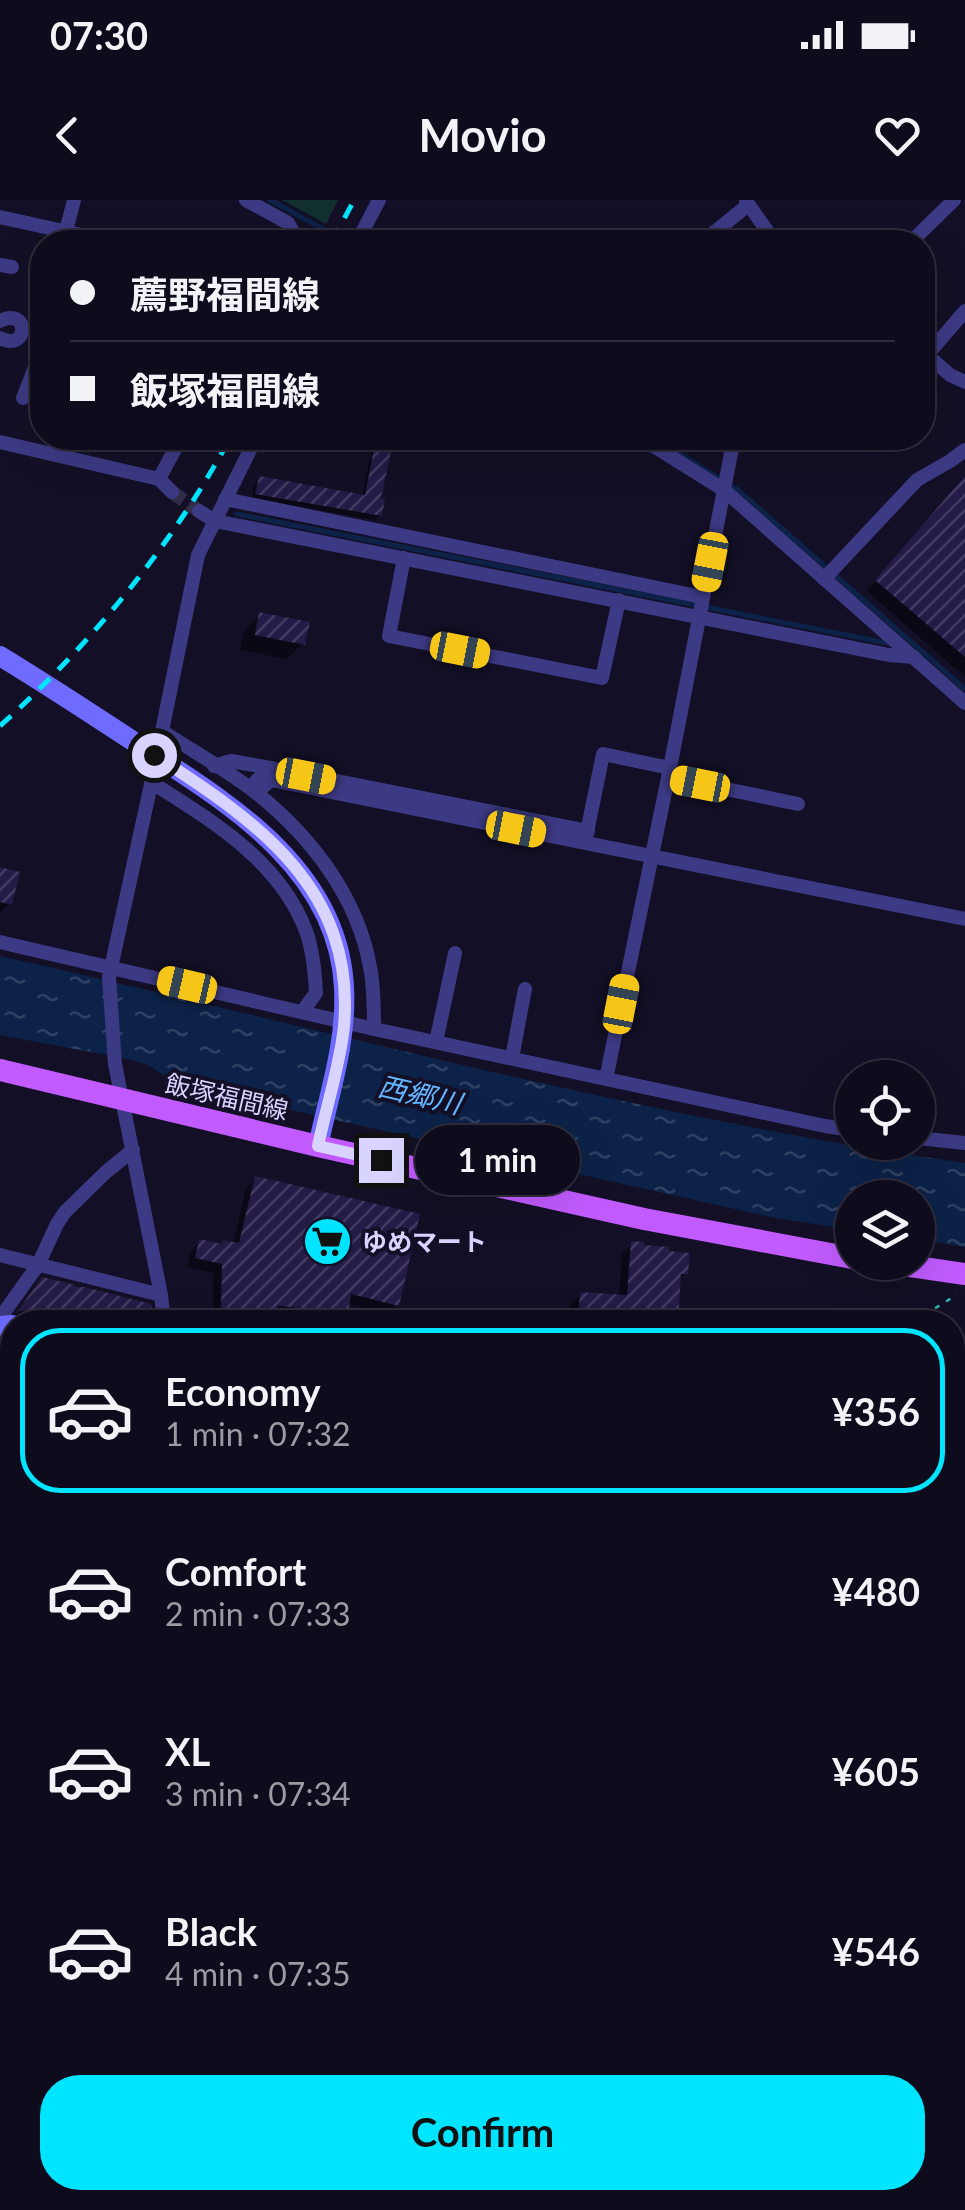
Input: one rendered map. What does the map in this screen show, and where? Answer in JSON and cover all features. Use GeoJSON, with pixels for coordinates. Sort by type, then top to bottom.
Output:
{"type":"FeatureCollection","features":[{"type":"Feature","properties":{"kind":"main road"},"geometry":{"type":"LineString","coordinates":[[0,656],[249,820],[276,844],[324,910],[338,947],[344,985],[343,1029],[320,1137]]}},
{"type":"Feature","properties":{"kind":"main road","name":"飯塚福間線"},"geometry":{"type":"LineString","coordinates":[[0,1070],[122,1100],[320,1137],[644,1219],[835,1255]]}},
{"type":"Feature","properties":{"kind":"main road"},"geometry":{"type":"LineString","coordinates":[[935,1276],[960,1283]]}},
{"type":"Feature","properties":{"kind":"street"},"geometry":{"type":"LineString","coordinates":[[66,230],[74,200]]}},
{"type":"Feature","properties":{"kind":"street"},"geometry":{"type":"LineString","coordinates":[[246,200],[292,230]]}},
{"type":"Feature","properties":{"kind":"street"},"geometry":{"type":"LineString","coordinates":[[363,230],[379,200]]}},
{"type":"Feature","properties":{"kind":"street"},"geometry":{"type":"LineString","coordinates":[[923,230],[954,200]]}},
{"type":"Feature","properties":{"kind":"street"},"geometry":{"type":"LineString","coordinates":[[716,230],[747,202],[767,230]]}},
{"type":"Feature","properties":{"kind":"street"},"geometry":{"type":"LineString","coordinates":[[0,217],[61,230]]}},
{"type":"Feature","properties":{"kind":"street"},"geometry":{"type":"LineString","coordinates":[[935,346],[965,311]]}},
{"type":"Feature","properties":{"kind":"street"},"geometry":{"type":"LineString","coordinates":[[0,321],[10,317],[30,337]]}},
{"type":"Feature","properties":{"kind":"street"},"geometry":{"type":"LineString","coordinates":[[0,339],[13,342],[20,329]]}},
{"type":"Feature","properties":{"kind":"street"},"geometry":{"type":"LineString","coordinates":[[935,362],[965,382]]}},
{"type":"Feature","properties":{"kind":"street"},"geometry":{"type":"LineString","coordinates":[[23,398],[30,379]]}},
{"type":"Feature","properties":{"kind":"street"},"geometry":{"type":"LineString","coordinates":[[0,442],[30,449]]}},
{"type":"Feature","properties":{"kind":"street"},"geometry":{"type":"LineString","coordinates":[[35,450],[160,479],[172,492]]}},
{"type":"Feature","properties":{"kind":"street"},"geometry":{"type":"LineString","coordinates":[[160,479],[175,450]]}},
{"type":"Feature","properties":{"kind":"street"},"geometry":{"type":"LineString","coordinates":[[163,1310],[115,1064],[110,972],[198,555],[250,450]]}},
{"type":"Feature","properties":{"kind":"street"},"geometry":{"type":"LineString","coordinates":[[660,450],[724,490],[965,703]]}},
{"type":"Feature","properties":{"kind":"street"},"geometry":{"type":"LineString","coordinates":[[606,1079],[732,450]]}},
{"type":"Feature","properties":{"kind":"street"},"geometry":{"type":"LineString","coordinates":[[824,580],[917,480],[965,450]]}},
{"type":"Feature","properties":{"kind":"street"},"geometry":{"type":"LineString","coordinates":[[226,499],[702,597]]}},
{"type":"Feature","properties":{"kind":"street"},"geometry":{"type":"LineString","coordinates":[[199,511],[214,521],[914,657]]}},
{"type":"Feature","properties":{"kind":"street"},"geometry":{"type":"LineString","coordinates":[[404,558],[389,636],[602,678],[619,600]]}},
{"type":"Feature","properties":{"kind":"street"},"geometry":{"type":"LineString","coordinates":[[161,736],[252,791],[289,822],[336,878],[371,968],[374,1029]]}},
{"type":"Feature","properties":{"kind":"street"},"geometry":{"type":"LineString","coordinates":[[586,837],[603,754],[798,804]]}},
{"type":"Feature","properties":{"kind":"street"},"geometry":{"type":"LineString","coordinates":[[214,766],[231,761],[271,768],[586,837],[651,856],[965,919]]}},
{"type":"Feature","properties":{"kind":"street"},"geometry":{"type":"LineString","coordinates":[[252,791],[271,768]]}},
{"type":"Feature","properties":{"kind":"street"},"geometry":{"type":"LineString","coordinates":[[152,778],[239,842],[292,900],[307,934],[314,970],[316,993],[302,1012]]}},
{"type":"Feature","properties":{"kind":"street"},"geometry":{"type":"LineString","coordinates":[[252,791],[271,780],[586,837]]}},
{"type":"Feature","properties":{"kind":"street"},"geometry":{"type":"LineString","coordinates":[[0,942],[110,972],[302,1012],[343,1029],[374,1029],[835,1128]]}},
{"type":"Feature","properties":{"kind":"street"},"geometry":{"type":"LineString","coordinates":[[436,1042],[455,953]]}},
{"type":"Feature","properties":{"kind":"street"},"geometry":{"type":"LineString","coordinates":[[512,1058],[525,989]]}},
{"type":"Feature","properties":{"kind":"street"},"geometry":{"type":"LineString","coordinates":[[935,1140],[965,1144]]}},
{"type":"Feature","properties":{"kind":"street"},"geometry":{"type":"LineString","coordinates":[[6,1310],[38,1264],[65,1212],[132,1150]]}},
{"type":"Feature","properties":{"kind":"street"},"geometry":{"type":"LineString","coordinates":[[0,1256],[161,1295]]}},
{"type":"Feature","properties":{"kind":"path"},"geometry":{"type":"LineString","coordinates":[[20,329],[30,311]]}},
{"type":"Feature","properties":{"kind":"path"},"geometry":{"type":"LineString","coordinates":[[932,1310],[950,1298],[960,1283]]}},
{"type":"Feature","properties":{"kind":"green space"},"geometry":{"type":"Polygon","coordinates":[[[282,200],[338,200],[326,224],[282,200]]]}},
{"type":"Feature","properties":{"kind":"water","name":"西郷川"},"geometry":{"type":"Polygon","coordinates":[[[0,956],[601,1096],[835,1142],[835,1160],[935,1158],[965,1163],[965,1247],[935,1242],[935,1180],[835,1180],[835,1227],[771,1217],[179,1085],[148,1065],[128,1059],[0,1035],[0,956]]]}},
{"type":"Feature","properties":{"kind":"building"},"geometry":{"type":"Polygon","coordinates":[[[374,450],[391,450],[381,498],[385,499],[382,516],[255,494],[259,476],[365,495],[374,450]]]}},
{"type":"Feature","properties":{"kind":"building"},"geometry":{"type":"Polygon","coordinates":[[[965,476],[965,657],[875,580],[965,476]]]}},
{"type":"Feature","properties":{"kind":"building"},"geometry":{"type":"Polygon","coordinates":[[[259,612],[310,622],[305,645],[255,635],[259,612]]]}},
{"type":"Feature","properties":{"kind":"building"},"geometry":{"type":"Polygon","coordinates":[[[0,867],[20,872],[12,905],[0,902],[0,867]]]}},
{"type":"Feature","properties":{"kind":"building","name":"ゆめマート"},"geometry":{"type":"Polygon","coordinates":[[[255,1176],[420,1214],[399,1306],[351,1294],[349,1310],[278,1306],[277,1310],[221,1309],[222,1264],[195,1258],[199,1239],[239,1243],[255,1176]]]}},
{"type":"Feature","properties":{"kind":"building"},"geometry":{"type":"Polygon","coordinates":[[[631,1241],[690,1253],[688,1274],[681,1274],[679,1310],[579,1310],[580,1292],[627,1295],[631,1241]]]}},
{"type":"Feature","properties":{"kind":"building"},"geometry":{"type":"Polygon","coordinates":[[[42,1277],[151,1304],[152,1308],[46,1308],[19,1310],[42,1277]]]}},
{"type":"Feature","properties":{"kind":"waterway"},"geometry":{"type":"LineString","coordinates":[[270,200],[325,230]]}},
{"type":"Feature","properties":{"kind":"waterway"},"geometry":{"type":"LineString","coordinates":[[674,450],[738,490],[965,689]]}},
{"type":"Feature","properties":{"kind":"waterway"},"geometry":{"type":"LineString","coordinates":[[237,514],[887,643]]}},
{"type":"Feature","properties":{"kind":"tunnel"},"geometry":{"type":"LineString","coordinates":[[172,492],[199,511]]}},
{"type":"Feature","properties":{"kind":"railway"},"geometry":{"type":"LineString","coordinates":[[338,230],[354,200]]}},
{"type":"Feature","properties":{"kind":"railway"},"geometry":{"type":"LineString","coordinates":[[0,726],[66,662],[127,592],[182,517],[223,450]]}},
{"type":"Feature","properties":{"kind":"place","name":"ゆめマート"},"geometry":{"type":"Point","coordinates":[327,1241]}},
{"type":"Feature","properties":{"kind":"route"},"geometry":{"type":"LineString","coordinates":[[154,755],[249,820],[276,844],[324,910],[338,947],[344,1022],[318,1146],[381,1160]]}}]}
